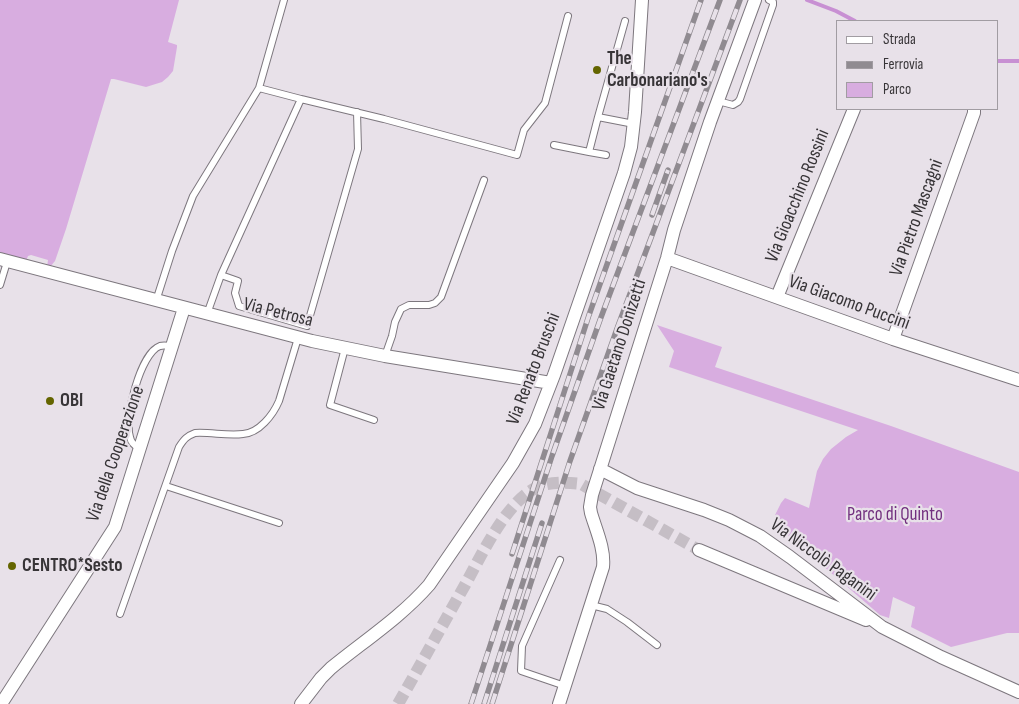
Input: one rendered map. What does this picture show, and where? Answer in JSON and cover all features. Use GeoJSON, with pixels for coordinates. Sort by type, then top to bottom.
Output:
{"type":"FeatureCollection","features":[{"type":"Feature","properties":{"kind":"street","name":"Via Renato Bruschi"},"geometry":{"type":"LineString","coordinates":[[301,704],[331,668],[401,613],[429,585],[478,514],[536,424],[624,173],[631,147],[642,0]]}},
{"type":"Feature","properties":{"kind":"street","name":"Via Gaetano Donizetti"},"geometry":{"type":"LineString","coordinates":[[559,704],[602,572],[602,551],[590,507],[592,495],[667,258],[674,230],[755,0]]}},
{"type":"Feature","properties":{"kind":"street","name":"Via Gioacchino Rossini"},"geometry":{"type":"LineString","coordinates":[[777,297],[854,110]]}},
{"type":"Feature","properties":{"kind":"street","name":"Via Pietro Mascagni"},"geometry":{"type":"LineString","coordinates":[[893,339],[974,110]]}},
{"type":"Feature","properties":{"kind":"street","name":"Via Giacomo Puccini"},"geometry":{"type":"LineString","coordinates":[[667,258],[893,339],[1018,378]]}},
{"type":"Feature","properties":{"kind":"street","name":"Via Petrosa"},"geometry":{"type":"LineString","coordinates":[[2,260],[298,338],[385,356],[551,383]]}},
{"type":"Feature","properties":{"kind":"street","name":"Via della Cooperazione"},"geometry":{"type":"LineString","coordinates":[[1,704],[115,526],[184,308]]}},
{"type":"Feature","properties":{"kind":"street","name":"Via Niccolò Paganini"},"geometry":{"type":"LineString","coordinates":[[600,469],[637,488],[704,510],[760,536],[882,627],[941,657],[1019,692]]}},
{"type":"Feature","properties":{"kind":"street"},"geometry":{"type":"LineString","coordinates":[[699,550],[882,627]]}},
{"type":"Feature","properties":{"kind":"lane"},"geometry":{"type":"LineString","coordinates":[[156,301],[172,251],[193,196],[259,88],[284,0]]}},
{"type":"Feature","properties":{"kind":"lane"},"geometry":{"type":"LineString","coordinates":[[718,101],[733,105],[740,99],[774,5],[769,0]]}},
{"type":"Feature","properties":{"kind":"lane"},"geometry":{"type":"LineString","coordinates":[[259,88],[384,118],[516,155],[524,130],[545,103],[568,16]]}},
{"type":"Feature","properties":{"kind":"lane"},"geometry":{"type":"LineString","coordinates":[[589,152],[625,21]]}},
{"type":"Feature","properties":{"kind":"lane"},"geometry":{"type":"LineString","coordinates":[[207,314],[221,275],[301,99]]}},
{"type":"Feature","properties":{"kind":"lane"},"geometry":{"type":"LineString","coordinates":[[221,275],[238,282],[234,293],[239,306],[307,326],[358,149],[357,112]]}},
{"type":"Feature","properties":{"kind":"lane"},"geometry":{"type":"LineString","coordinates":[[598,117],[634,124]]}},
{"type":"Feature","properties":{"kind":"lane"},"geometry":{"type":"LineString","coordinates":[[554,145],[606,155]]}},
{"type":"Feature","properties":{"kind":"lane"},"geometry":{"type":"LineString","coordinates":[[385,356],[401,309],[408,305],[436,303],[441,297],[484,180]]}},
{"type":"Feature","properties":{"kind":"lane"},"geometry":{"type":"LineString","coordinates":[[0,285],[2,260]]}},
{"type":"Feature","properties":{"kind":"lane"},"geometry":{"type":"LineString","coordinates":[[120,614],[179,447],[190,435],[196,433],[243,434],[252,431],[266,421],[279,401],[298,338]]}},
{"type":"Feature","properties":{"kind":"lane"},"geometry":{"type":"LineString","coordinates":[[140,448],[132,443],[128,427],[136,383],[153,352],[159,346],[172,346]]}},
{"type":"Feature","properties":{"kind":"lane"},"geometry":{"type":"LineString","coordinates":[[345,348],[330,404],[374,420]]}},
{"type":"Feature","properties":{"kind":"lane"},"geometry":{"type":"LineString","coordinates":[[166,486],[279,523]]}},
{"type":"Feature","properties":{"kind":"lane"},"geometry":{"type":"LineString","coordinates":[[560,560],[522,646],[521,672],[565,686]]}},
{"type":"Feature","properties":{"kind":"lane"},"geometry":{"type":"LineString","coordinates":[[591,605],[607,609],[657,645]]}},
{"type":"Feature","properties":{"kind":"green space"},"geometry":{"type":"Polygon","coordinates":[[[0,0],[179,0],[168,42],[177,45],[177,47],[173,71],[168,77],[162,82],[146,87],[111,79],[66,229],[55,261],[50,267],[47,267],[48,260],[31,255],[28,256],[26,261],[0,253],[0,0]]]}},
{"type":"Feature","properties":{"kind":"green space","name":"Parco di Quinto"},"geometry":{"type":"Polygon","coordinates":[[[657,325],[722,347],[715,367],[891,426],[1019,472],[1019,633],[1007,633],[951,647],[911,627],[915,607],[893,597],[889,618],[880,615],[780,529],[775,515],[785,498],[809,508],[817,471],[823,459],[831,449],[858,430],[669,367],[674,351],[657,325]]]}},
{"type":"Feature","properties":{"kind":"waterway"},"geometry":{"type":"LineString","coordinates":[[807,0],[853,20]]}},
{"type":"Feature","properties":{"kind":"waterway"},"geometry":{"type":"LineString","coordinates":[[999,61],[1019,61]]}},
{"type":"Feature","properties":{"kind":"tunnel"},"geometry":{"type":"LineString","coordinates":[[398,704],[501,522],[519,500],[535,488],[554,483],[581,484],[699,550]]}},
{"type":"Feature","properties":{"kind":"railway"},"geometry":{"type":"LineString","coordinates":[[512,554],[589,315],[701,0]]}},
{"type":"Feature","properties":{"kind":"railway"},"geometry":{"type":"LineString","coordinates":[[471,704],[552,456],[600,320],[720,0]]}},
{"type":"Feature","properties":{"kind":"railway"},"geometry":{"type":"LineString","coordinates":[[492,704],[570,461],[618,326],[740,0]]}},
{"type":"Feature","properties":{"kind":"railway"},"geometry":{"type":"LineString","coordinates":[[652,215],[668,170]]}},
{"type":"Feature","properties":{"kind":"railway"},"geometry":{"type":"LineString","coordinates":[[484,704],[542,523]]}},
{"type":"Feature","properties":{"kind":"place","name":"The Carbonariano's"},"geometry":{"type":"Point","coordinates":[597,70]}},
{"type":"Feature","properties":{"kind":"place","name":"OBI"},"geometry":{"type":"Point","coordinates":[50,401]}},
{"type":"Feature","properties":{"kind":"place","name":"CENTRO*Sesto"},"geometry":{"type":"Point","coordinates":[12,566]}}]}
